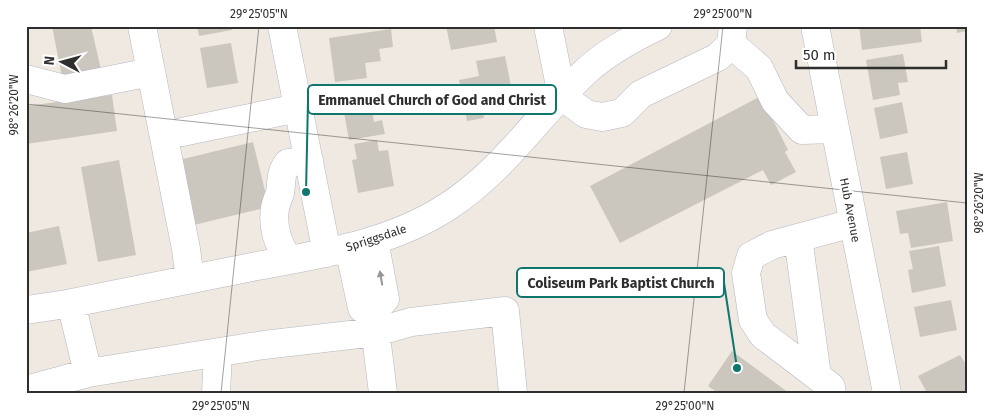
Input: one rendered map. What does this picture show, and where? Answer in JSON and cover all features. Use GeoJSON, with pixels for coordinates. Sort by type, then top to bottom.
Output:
{"type":"FeatureCollection","features":[{"type":"Feature","properties":{"kind":"street"},"geometry":{"type":"LineString","coordinates":[[142,26],[186,249],[190,279]]}},
{"type":"Feature","properties":{"kind":"street"},"geometry":{"type":"LineString","coordinates":[[282,26],[309,160],[350,247],[362,308],[375,322],[383,393]]}},
{"type":"Feature","properties":{"kind":"street"},"geometry":{"type":"LineString","coordinates":[[548,26],[562,96],[586,114],[602,117],[622,113],[641,94],[718,57],[732,35],[760,68],[775,101],[802,130],[835,129]]}},
{"type":"Feature","properties":{"kind":"street","name":"Spriggsdale"},"geometry":{"type":"LineString","coordinates":[[26,310],[71,303],[350,247],[419,224],[448,207],[502,163],[582,74],[605,56],[658,26]]}},
{"type":"Feature","properties":{"kind":"street","name":"Hub Avenue"},"geometry":{"type":"LineString","coordinates":[[815,26],[887,393]]}},
{"type":"Feature","properties":{"kind":"street"},"geometry":{"type":"LineString","coordinates":[[26,80],[65,89],[151,72]]}},
{"type":"Feature","properties":{"kind":"street"},"geometry":{"type":"LineString","coordinates":[[182,132],[298,108]]}},
{"type":"Feature","properties":{"kind":"street"},"geometry":{"type":"LineString","coordinates":[[288,260],[277,242],[274,228],[275,208],[280,191],[282,170],[288,163],[309,160]]}},
{"type":"Feature","properties":{"kind":"street"},"geometry":{"type":"LineString","coordinates":[[825,384],[762,335],[753,320],[746,273],[752,256],[772,246],[853,223]]}},
{"type":"Feature","properties":{"kind":"street"},"geometry":{"type":"LineString","coordinates":[[798,238],[825,384]]}},
{"type":"Feature","properties":{"kind":"street"},"geometry":{"type":"LineString","coordinates":[[71,303],[88,373]]}},
{"type":"Feature","properties":{"kind":"street"},"geometry":{"type":"LineString","coordinates":[[26,390],[88,373],[264,345],[375,322],[411,322],[505,311],[513,393]]}},
{"type":"Feature","properties":{"kind":"street"},"geometry":{"type":"LineString","coordinates":[[216,393],[218,353]]}},
{"type":"Feature","properties":{"kind":"building"},"geometry":{"type":"Polygon","coordinates":[[[52,26],[91,26],[102,74],[63,82],[52,26]]]}},
{"type":"Feature","properties":{"kind":"building"},"geometry":{"type":"Polygon","coordinates":[[[197,26],[231,26],[232,30],[199,36],[197,26]]]}},
{"type":"Feature","properties":{"kind":"building"},"geometry":{"type":"Polygon","coordinates":[[[446,26],[494,26],[497,42],[451,50],[446,26]]]}},
{"type":"Feature","properties":{"kind":"building"},"geometry":{"type":"Polygon","coordinates":[[[859,26],[920,26],[922,42],[862,50],[859,26]]]}},
{"type":"Feature","properties":{"kind":"building"},"geometry":{"type":"Polygon","coordinates":[[[956,26],[967,26],[967,31],[957,33],[956,26]]]}},
{"type":"Feature","properties":{"kind":"building"},"geometry":{"type":"Polygon","coordinates":[[[391,29],[393,47],[379,49],[381,61],[365,63],[367,78],[335,82],[329,38],[391,29]]]}},
{"type":"Feature","properties":{"kind":"building"},"geometry":{"type":"Polygon","coordinates":[[[231,43],[238,83],[207,88],[200,48],[231,43]]]}},
{"type":"Feature","properties":{"kind":"building"},"geometry":{"type":"Polygon","coordinates":[[[903,54],[908,82],[898,83],[900,95],[873,100],[866,60],[903,54]]]}},
{"type":"Feature","properties":{"kind":"building"},"geometry":{"type":"Polygon","coordinates":[[[505,56],[512,91],[480,97],[484,118],[467,121],[459,80],[479,76],[476,61],[505,56]]]}},
{"type":"Feature","properties":{"kind":"building"},"geometry":{"type":"Polygon","coordinates":[[[369,90],[374,122],[382,120],[385,134],[349,140],[341,95],[369,90]]]}},
{"type":"Feature","properties":{"kind":"building"},"geometry":{"type":"Polygon","coordinates":[[[112,95],[117,131],[26,144],[26,106],[112,95]]]}},
{"type":"Feature","properties":{"kind":"building"},"geometry":{"type":"Polygon","coordinates":[[[761,96],[788,150],[785,152],[796,172],[771,185],[763,170],[620,243],[590,186],[761,96]]]}},
{"type":"Feature","properties":{"kind":"building"},"geometry":{"type":"Polygon","coordinates":[[[902,102],[908,133],[880,139],[874,108],[902,102]]]}},
{"type":"Feature","properties":{"kind":"building"},"geometry":{"type":"Polygon","coordinates":[[[377,140],[379,151],[388,150],[394,186],[358,193],[352,160],[357,159],[354,144],[377,140]]]}},
{"type":"Feature","properties":{"kind":"building"},"geometry":{"type":"Polygon","coordinates":[[[253,142],[269,207],[194,225],[179,160],[253,142]]]}},
{"type":"Feature","properties":{"kind":"building"},"geometry":{"type":"Polygon","coordinates":[[[907,152],[913,184],[886,189],[880,157],[907,152]]]}},
{"type":"Feature","properties":{"kind":"building"},"geometry":{"type":"Polygon","coordinates":[[[119,160],[136,255],[98,262],[81,167],[119,160]]]}},
{"type":"Feature","properties":{"kind":"building"},"geometry":{"type":"Polygon","coordinates":[[[947,202],[953,241],[911,248],[908,233],[900,234],[896,211],[947,202]]]}},
{"type":"Feature","properties":{"kind":"building"},"geometry":{"type":"Polygon","coordinates":[[[59,226],[67,264],[26,272],[26,233],[59,226]]]}},
{"type":"Feature","properties":{"kind":"building"},"geometry":{"type":"Polygon","coordinates":[[[939,246],[946,286],[912,293],[908,270],[913,269],[909,251],[939,246]]]}},
{"type":"Feature","properties":{"kind":"building"},"geometry":{"type":"Polygon","coordinates":[[[951,300],[957,330],[920,337],[914,307],[951,300]]]}},
{"type":"Feature","properties":{"kind":"building"},"geometry":{"type":"Polygon","coordinates":[[[732,351],[789,393],[718,393],[708,386],[732,351]]]}},
{"type":"Feature","properties":{"kind":"building"},"geometry":{"type":"Polygon","coordinates":[[[960,355],[967,366],[967,393],[927,393],[918,376],[960,355]]]}},
{"type":"Feature","properties":{"kind":"place","name":"Emmanuel Church of God and Christ"},"geometry":{"type":"Point","coordinates":[306,192]}},
{"type":"Feature","properties":{"kind":"place","name":"Coliseum Park Baptist Church"},"geometry":{"type":"Point","coordinates":[737,368]}}]}
